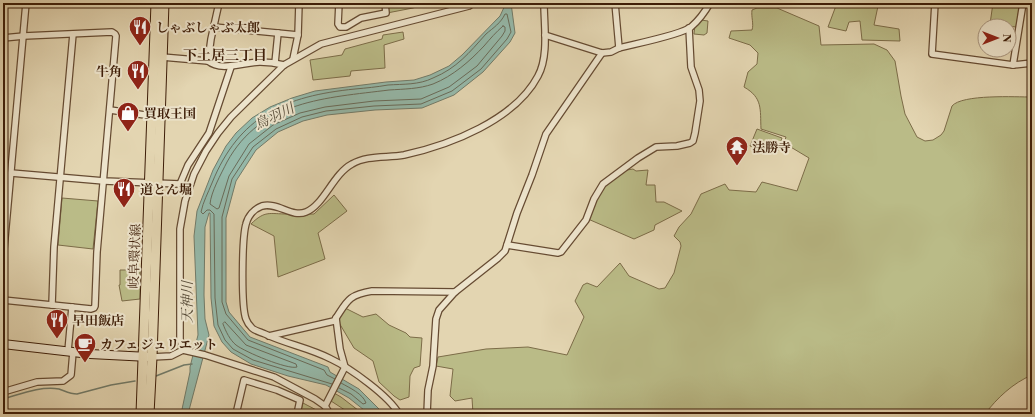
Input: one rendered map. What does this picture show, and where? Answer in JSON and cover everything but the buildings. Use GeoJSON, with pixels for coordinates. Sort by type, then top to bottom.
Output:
{"type":"FeatureCollection","features":[{"type":"Feature","properties":{"kind":"main road","name":"岐阜環状線"},"geometry":{"type":"LineString","coordinates":[[153,184],[152,116],[156,3]]}},
{"type":"Feature","properties":{"kind":"main road","name":"岐阜環状線"},"geometry":{"type":"LineString","coordinates":[[149,414],[148,357],[153,184],[162,57],[164,3]]}},
{"type":"Feature","properties":{"kind":"main road","name":"岐阜環状線"},"geometry":{"type":"LineString","coordinates":[[141,414],[148,357]]}},
{"type":"Feature","properties":{"kind":"street"},"geometry":{"type":"LineString","coordinates":[[3,260],[6,206],[11,173],[26,3]]}},
{"type":"Feature","properties":{"kind":"street"},"geometry":{"type":"LineString","coordinates":[[208,61],[219,3]]}},
{"type":"Feature","properties":{"kind":"street"},"geometry":{"type":"LineString","coordinates":[[293,59],[298,36],[299,3]]}},
{"type":"Feature","properties":{"kind":"street"},"geometry":{"type":"LineString","coordinates":[[339,3],[338,24],[340,27],[346,27],[361,18],[386,13],[385,3]]}},
{"type":"Feature","properties":{"kind":"street"},"geometry":{"type":"LineString","coordinates":[[183,350],[180,339],[180,229],[185,201],[194,174],[206,151],[231,117],[284,65],[321,44],[469,6],[473,3]]}},
{"type":"Feature","properties":{"kind":"street"},"geometry":{"type":"LineString","coordinates":[[399,414],[385,397],[352,371],[331,359],[269,336],[253,328],[247,320],[244,307],[244,235],[246,222],[257,208],[272,205],[295,213],[304,213],[316,205],[344,169],[353,163],[366,159],[403,155],[435,147],[468,134],[494,120],[512,107],[527,92],[538,76],[544,57],[544,3]]}},
{"type":"Feature","properties":{"kind":"street"},"geometry":{"type":"LineString","coordinates":[[615,3],[619,48]]}},
{"type":"Feature","properties":{"kind":"street"},"geometry":{"type":"LineString","coordinates":[[545,35],[602,53],[611,52],[619,48],[690,28],[701,17],[710,3]]}},
{"type":"Feature","properties":{"kind":"street"},"geometry":{"type":"LineString","coordinates":[[935,3],[932,54],[1013,65],[1032,64]]}},
{"type":"Feature","properties":{"kind":"street"},"geometry":{"type":"LineString","coordinates":[[1013,65],[1023,3]]}},
{"type":"Feature","properties":{"kind":"street"},"geometry":{"type":"LineString","coordinates":[[214,27],[298,36]]}},
{"type":"Feature","properties":{"kind":"street"},"geometry":{"type":"LineString","coordinates":[[507,245],[558,253],[561,252],[586,220],[594,199],[603,184],[638,158],[656,147],[677,146],[693,141],[700,101],[699,90],[691,67],[690,28]]}},
{"type":"Feature","properties":{"kind":"street"},"geometry":{"type":"LineString","coordinates":[[3,38],[112,32],[115,34],[115,56],[97,252],[95,306],[91,309],[3,300]]}},
{"type":"Feature","properties":{"kind":"street"},"geometry":{"type":"LineString","coordinates":[[275,63],[278,33]]}},
{"type":"Feature","properties":{"kind":"street"},"geometry":{"type":"LineString","coordinates":[[52,305],[54,247],[73,34]]}},
{"type":"Feature","properties":{"kind":"street"},"geometry":{"type":"LineString","coordinates":[[427,414],[428,390],[433,366],[436,319],[439,310],[455,292],[505,251],[517,212],[546,134],[602,53]]}},
{"type":"Feature","properties":{"kind":"street"},"geometry":{"type":"LineString","coordinates":[[162,57],[208,61],[211,64],[231,67],[247,63],[275,63],[284,65]]}},
{"type":"Feature","properties":{"kind":"street"},"geometry":{"type":"LineString","coordinates":[[11,173],[104,181],[180,184],[188,164],[209,133],[231,67]]}},
{"type":"Feature","properties":{"kind":"street"},"geometry":{"type":"LineString","coordinates":[[110,110],[152,116]]}},
{"type":"Feature","properties":{"kind":"street"},"geometry":{"type":"LineString","coordinates":[[269,336],[334,321],[348,300],[359,293],[372,291],[455,292]]}},
{"type":"Feature","properties":{"kind":"street"},"geometry":{"type":"LineString","coordinates":[[3,392],[37,382],[63,381],[71,375],[70,351],[72,307]]}},
{"type":"Feature","properties":{"kind":"street"},"geometry":{"type":"LineString","coordinates":[[326,404],[345,367],[340,349],[336,318]]}},
{"type":"Feature","properties":{"kind":"street"},"geometry":{"type":"LineString","coordinates":[[3,344],[148,357],[171,356],[183,350],[205,355],[274,377],[326,404],[330,414]]}},
{"type":"Feature","properties":{"kind":"street"},"geometry":{"type":"LineString","coordinates":[[236,414],[244,380],[277,390],[300,400],[297,414]]}},
{"type":"Feature","properties":{"kind":"green space"},"geometry":{"type":"Polygon","coordinates":[[[387,3],[429,3],[387,13],[387,3]]]}},
{"type":"Feature","properties":{"kind":"green space"},"geometry":{"type":"Polygon","coordinates":[[[837,3],[867,3],[868,5],[878,6],[874,25],[899,29],[900,41],[862,40],[860,21],[849,22],[846,31],[828,27],[837,3]]]}},
{"type":"Feature","properties":{"kind":"green space"},"geometry":{"type":"Polygon","coordinates":[[[993,3],[1020,4],[1017,21],[1017,18],[991,18],[993,3]]]}},
{"type":"Feature","properties":{"kind":"green space"},"geometry":{"type":"Polygon","coordinates":[[[757,8],[777,8],[819,26],[821,45],[874,44],[887,50],[895,61],[905,114],[917,137],[925,141],[933,140],[941,135],[944,131],[952,106],[958,102],[990,97],[1032,97],[1032,375],[1018,382],[995,402],[985,414],[473,414],[472,398],[455,401],[450,396],[453,369],[436,366],[438,357],[486,349],[528,347],[567,355],[584,317],[575,301],[583,285],[587,283],[597,287],[620,263],[629,276],[659,289],[665,288],[674,273],[681,246],[680,242],[674,236],[679,227],[691,214],[701,194],[725,184],[729,190],[756,192],[762,182],[797,191],[809,158],[784,143],[786,137],[761,129],[760,110],[755,95],[744,87],[748,72],[757,64],[758,53],[750,45],[729,38],[731,31],[752,30],[752,10],[757,8]]]}},
{"type":"Feature","properties":{"kind":"green space"},"geometry":{"type":"Polygon","coordinates":[[[701,20],[708,21],[707,33],[704,35],[694,34],[695,25],[701,20]]]}},
{"type":"Feature","properties":{"kind":"green space"},"geometry":{"type":"Polygon","coordinates":[[[403,32],[404,39],[384,45],[385,68],[351,71],[350,76],[313,80],[310,60],[342,55],[345,49],[382,39],[383,35],[403,32]]]}},
{"type":"Feature","properties":{"kind":"green space"},"geometry":{"type":"Polygon","coordinates":[[[757,129],[782,138],[777,153],[750,146],[757,129]]]}},
{"type":"Feature","properties":{"kind":"green space"},"geometry":{"type":"Polygon","coordinates":[[[633,169],[636,171],[648,170],[646,185],[655,185],[656,202],[664,202],[682,211],[655,225],[654,230],[634,239],[588,219],[601,189],[627,170],[633,169]]]}},
{"type":"Feature","properties":{"kind":"green space"},"geometry":{"type":"Polygon","coordinates":[[[334,195],[347,211],[318,233],[325,259],[278,277],[274,236],[251,224],[260,217],[272,213],[314,214],[334,195]]]}},
{"type":"Feature","properties":{"kind":"green space"},"geometry":{"type":"Polygon","coordinates":[[[62,198],[98,201],[93,249],[58,245],[62,198]]]}},
{"type":"Feature","properties":{"kind":"green space"},"geometry":{"type":"Polygon","coordinates":[[[120,270],[140,270],[140,299],[122,301],[119,285],[120,270]]]}},
{"type":"Feature","properties":{"kind":"green space"},"geometry":{"type":"Polygon","coordinates":[[[345,308],[363,317],[376,314],[389,325],[406,333],[410,337],[422,338],[420,366],[414,368],[410,376],[409,397],[400,400],[394,396],[379,382],[373,361],[354,348],[338,321],[345,308]]]}},
{"type":"Feature","properties":{"kind":"green space"},"geometry":{"type":"Polygon","coordinates":[[[334,393],[363,414],[351,414],[331,401],[334,393]]]}},
{"type":"Feature","properties":{"kind":"green space"},"geometry":{"type":"Polygon","coordinates":[[[303,403],[324,414],[300,414],[303,403]]]}},
{"type":"Feature","properties":{"kind":"water","name":"鳥羽川"},"geometry":{"type":"Polygon","coordinates":[[[506,3],[511,3],[515,33],[510,42],[483,72],[454,95],[422,108],[375,110],[327,115],[303,121],[278,132],[256,150],[236,181],[226,218],[226,302],[229,312],[250,337],[328,367],[330,372],[359,389],[384,414],[369,414],[349,398],[326,385],[288,376],[251,364],[231,352],[222,342],[214,326],[211,298],[209,213],[205,227],[204,295],[205,319],[209,335],[188,414],[181,414],[198,335],[194,236],[197,211],[213,170],[226,146],[236,133],[252,118],[270,107],[292,98],[315,91],[414,80],[430,75],[449,66],[462,55],[500,16],[506,3]]]}},
{"type":"Feature","properties":{"kind":"waterway"},"geometry":{"type":"LineString","coordinates":[[156,376],[184,365],[192,364]]}},
{"type":"Feature","properties":{"kind":"waterway"},"geometry":{"type":"LineString","coordinates":[[3,399],[31,391],[52,388],[77,394],[111,385],[135,381]]}},
{"type":"Feature","properties":{"kind":"place","name":"しゃぶしゃぶ太郎"},"geometry":{"type":"Point","coordinates":[140,46]}},
{"type":"Feature","properties":{"kind":"place","name":"牛角"},"geometry":{"type":"Point","coordinates":[138,90]}},
{"type":"Feature","properties":{"kind":"place","name":"買取王国"},"geometry":{"type":"Point","coordinates":[128,132]}},
{"type":"Feature","properties":{"kind":"place","name":"法勝寺"},"geometry":{"type":"Point","coordinates":[737,166]}},
{"type":"Feature","properties":{"kind":"place","name":"道とん堀"},"geometry":{"type":"Point","coordinates":[124,208]}},
{"type":"Feature","properties":{"kind":"place","name":"早田飯店"},"geometry":{"type":"Point","coordinates":[57,340]}},
{"type":"Feature","properties":{"kind":"place","name":"カフェ ジュリエット"},"geometry":{"type":"Point","coordinates":[85,364]}},
{"type":"Feature","properties":{"kind":"district","name":"下土居三丁目"},"geometry":{"type":"Point","coordinates":[225,55]}},
{"type":"Feature","properties":{"kind":"water label","name":"天神川"},"geometry":{"type":"Point","coordinates":[187,302]}}]}
